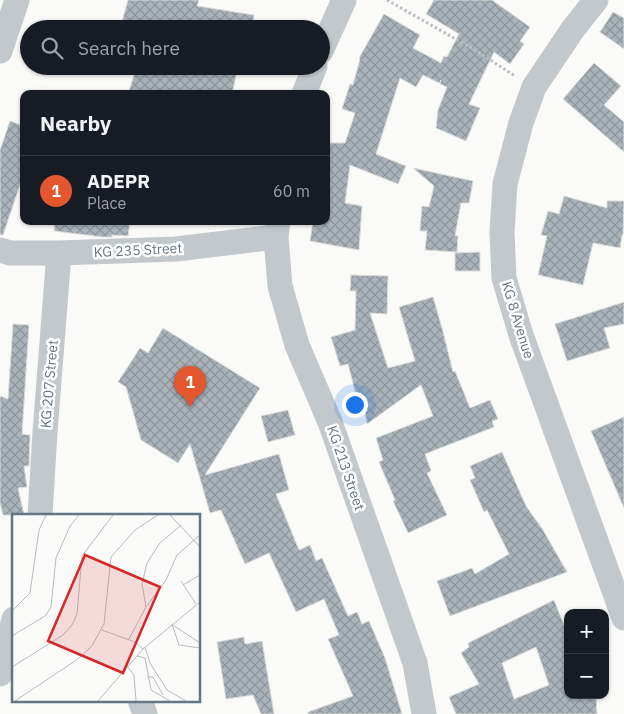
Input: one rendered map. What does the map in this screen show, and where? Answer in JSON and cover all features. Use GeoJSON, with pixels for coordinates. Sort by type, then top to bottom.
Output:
{"type":"FeatureCollection","features":[{"type":"Feature","properties":{"kind":"street"},"geometry":{"type":"LineString","coordinates":[[0,51],[17,0]]}},
{"type":"Feature","properties":{"kind":"street"},"geometry":{"type":"LineString","coordinates":[[330,31],[344,0]]}},
{"type":"Feature","properties":{"kind":"street","name":"KG 8 Avenue"},"geometry":{"type":"LineString","coordinates":[[596,0],[573,29],[534,87],[521,123],[505,184],[502,232],[504,278],[520,335],[624,618]]}},
{"type":"Feature","properties":{"kind":"street"},"geometry":{"type":"LineString","coordinates":[[306,90],[311,75]]}},
{"type":"Feature","properties":{"kind":"street","name":"KG 235 Street"},"geometry":{"type":"LineString","coordinates":[[0,250],[10,253],[59,254],[176,249],[277,229]]}},
{"type":"Feature","properties":{"kind":"street","name":"KG 213 Street"},"geometry":{"type":"LineString","coordinates":[[277,229],[280,286],[297,345],[330,422],[415,664],[424,714]]}},
{"type":"Feature","properties":{"kind":"street","name":"KG 207 Street"},"geometry":{"type":"LineString","coordinates":[[40,514],[44,432],[59,254]]}},
{"type":"Feature","properties":{"kind":"street"},"geometry":{"type":"LineString","coordinates":[[0,674],[12,627]]}},
{"type":"Feature","properties":{"kind":"street"},"geometry":{"type":"LineString","coordinates":[[141,702],[145,714]]}},
{"type":"Feature","properties":{"kind":"path"},"geometry":{"type":"LineString","coordinates":[[387,0],[475,50],[534,87]]}},
{"type":"Feature","properties":{"kind":"building"},"geometry":{"type":"Polygon","coordinates":[[[128,0],[199,0],[197,6],[254,15],[253,20],[122,20],[128,0]]]}},
{"type":"Feature","properties":{"kind":"building"},"geometry":{"type":"Polygon","coordinates":[[[434,0],[492,0],[530,27],[520,41],[524,44],[510,64],[494,52],[469,104],[480,108],[466,141],[436,128],[438,110],[447,87],[440,84],[441,80],[439,83],[423,75],[416,87],[400,78],[376,154],[406,166],[398,184],[350,165],[345,203],[362,206],[359,250],[310,241],[312,225],[330,225],[330,143],[345,143],[355,113],[342,109],[350,84],[353,85],[359,58],[384,14],[420,35],[413,48],[441,63],[444,56],[447,57],[459,34],[426,14],[434,0]]]}},
{"type":"Feature","properties":{"kind":"building"},"geometry":{"type":"Polygon","coordinates":[[[613,12],[624,18],[624,49],[600,32],[613,12]]]}},
{"type":"Feature","properties":{"kind":"building"},"geometry":{"type":"Polygon","coordinates":[[[594,63],[621,86],[604,105],[624,122],[624,152],[563,99],[594,63]]]}},
{"type":"Feature","properties":{"kind":"building"},"geometry":{"type":"Polygon","coordinates":[[[134,75],[236,75],[233,90],[129,90],[134,75]]]}},
{"type":"Feature","properties":{"kind":"building"},"geometry":{"type":"Polygon","coordinates":[[[10,121],[20,125],[20,185],[3,235],[0,235],[0,150],[10,121]]]}},
{"type":"Feature","properties":{"kind":"building"},"geometry":{"type":"Polygon","coordinates":[[[413,168],[473,181],[469,203],[461,203],[455,236],[458,236],[457,252],[425,250],[427,231],[420,231],[422,206],[429,207],[434,186],[413,168]]]}},
{"type":"Feature","properties":{"kind":"building"},"geometry":{"type":"Polygon","coordinates":[[[564,196],[607,208],[607,201],[624,201],[623,235],[620,248],[593,243],[583,285],[538,275],[547,236],[541,235],[548,211],[559,214],[564,196]]]}},
{"type":"Feature","properties":{"kind":"building"},"geometry":{"type":"Polygon","coordinates":[[[55,225],[129,225],[128,236],[112,235],[112,237],[103,237],[54,231],[55,225]]]}},
{"type":"Feature","properties":{"kind":"building"},"geometry":{"type":"Polygon","coordinates":[[[480,252],[480,271],[455,271],[455,253],[480,252]]]}},
{"type":"Feature","properties":{"kind":"building"},"geometry":{"type":"Polygon","coordinates":[[[351,275],[388,276],[387,314],[370,313],[388,368],[415,361],[399,307],[433,297],[453,372],[455,371],[470,408],[490,400],[498,419],[492,421],[494,427],[425,454],[431,471],[427,473],[447,515],[408,533],[393,501],[395,500],[379,462],[383,460],[376,438],[433,416],[421,385],[367,424],[365,410],[360,410],[348,364],[340,366],[331,337],[355,330],[356,291],[350,291],[351,275]]]}},
{"type":"Feature","properties":{"kind":"building"},"geometry":{"type":"Polygon","coordinates":[[[624,302],[624,324],[604,328],[610,348],[567,361],[555,324],[624,302]]]}},
{"type":"Feature","properties":{"kind":"building"},"geometry":{"type":"Polygon","coordinates":[[[13,324],[29,325],[22,434],[30,435],[29,466],[24,466],[27,487],[18,488],[24,514],[3,515],[0,503],[0,396],[8,399],[13,324]]]}},
{"type":"Feature","properties":{"kind":"building"},"geometry":{"type":"Polygon","coordinates":[[[163,328],[260,388],[205,475],[279,454],[289,490],[276,494],[299,550],[310,545],[316,561],[322,558],[348,616],[357,612],[362,624],[369,621],[385,658],[402,714],[308,714],[308,712],[353,696],[328,639],[339,635],[324,599],[296,612],[269,553],[245,564],[221,510],[210,513],[190,444],[178,463],[141,440],[126,387],[118,382],[140,348],[148,353],[163,328]]]}},
{"type":"Feature","properties":{"kind":"building"},"geometry":{"type":"Polygon","coordinates":[[[288,410],[295,435],[268,442],[261,416],[288,410]]]}},
{"type":"Feature","properties":{"kind":"building"},"geometry":{"type":"Polygon","coordinates":[[[624,417],[624,508],[591,431],[624,417]]]}},
{"type":"Feature","properties":{"kind":"building"},"geometry":{"type":"Polygon","coordinates":[[[502,452],[526,506],[543,530],[567,572],[450,616],[437,581],[472,568],[475,574],[509,554],[487,510],[484,512],[470,480],[475,478],[470,466],[502,452]]]}},
{"type":"Feature","properties":{"kind":"building"},"geometry":{"type":"Polygon","coordinates":[[[554,600],[564,625],[564,699],[596,699],[597,714],[456,714],[449,697],[479,684],[461,653],[469,647],[468,643],[554,600]],[[536,647],[502,663],[514,699],[549,685],[536,647]]]}},
{"type":"Feature","properties":{"kind":"building"},"geometry":{"type":"Polygon","coordinates":[[[244,637],[245,644],[262,641],[274,714],[261,714],[253,695],[226,699],[217,642],[244,637]]]}},
{"type":"Feature","properties":{"kind":"place","name":"ADEPR"},"geometry":{"type":"Point","coordinates":[190,407]}}]}
